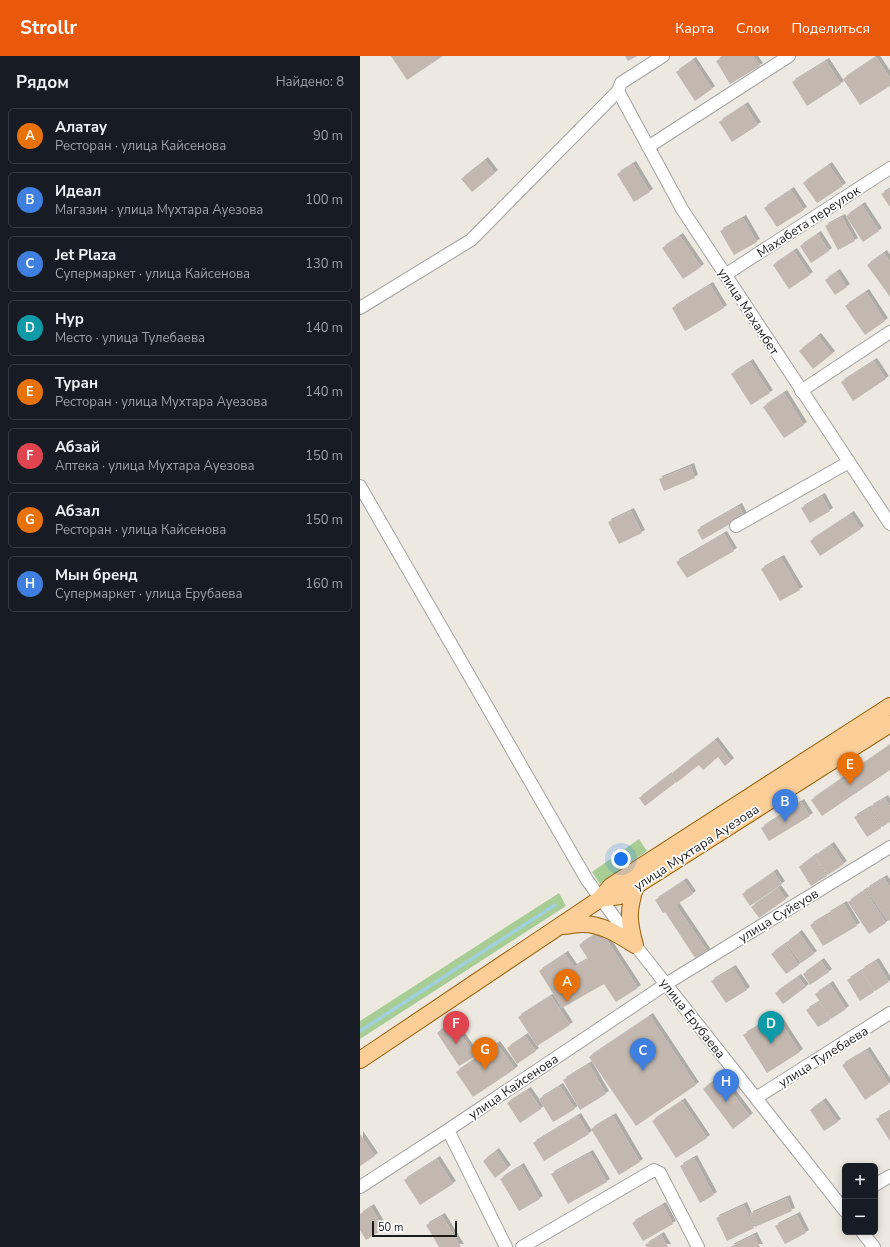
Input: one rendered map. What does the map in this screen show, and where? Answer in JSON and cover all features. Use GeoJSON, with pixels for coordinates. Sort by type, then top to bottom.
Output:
{"type":"FeatureCollection","features":[{"type":"Feature","properties":{"kind":"main road","name":"улица Мухтара Ауезова"},"geometry":{"type":"LineString","coordinates":[[360,1060],[600,899],[611,886],[890,706]]}},
{"type":"Feature","properties":{"kind":"main road","name":"улица Мухтара Ауезова"},"geometry":{"type":"LineString","coordinates":[[600,899],[620,896],[890,724]]}},
{"type":"Feature","properties":{"kind":"main road"},"geometry":{"type":"LineString","coordinates":[[635,945],[630,927],[629,913],[636,885]]}},
{"type":"Feature","properties":{"kind":"main road"},"geometry":{"type":"LineString","coordinates":[[559,926],[583,924],[591,925],[614,932],[635,945]]}},
{"type":"Feature","properties":{"kind":"street"},"geometry":{"type":"LineString","coordinates":[[360,308],[471,240],[618,91],[621,83],[662,56]]}},
{"type":"Feature","properties":{"kind":"street"},"geometry":{"type":"LineString","coordinates":[[648,147],[789,56]]}},
{"type":"Feature","properties":{"kind":"street","name":"улица Махамбет"},"geometry":{"type":"LineString","coordinates":[[618,91],[682,209],[890,524]]}},
{"type":"Feature","properties":{"kind":"street","name":"Махабета переулок"},"geometry":{"type":"LineString","coordinates":[[725,275],[890,168]]}},
{"type":"Feature","properties":{"kind":"street"},"geometry":{"type":"LineString","coordinates":[[801,391],[890,332]]}},
{"type":"Feature","properties":{"kind":"street"},"geometry":{"type":"LineString","coordinates":[[736,526],[849,462]]}},
{"type":"Feature","properties":{"kind":"street","name":"улица Ерубаева"},"geometry":{"type":"LineString","coordinates":[[360,486],[587,880],[635,945],[842,1205]]}},
{"type":"Feature","properties":{"kind":"street","name":"улица Суйеуов"},"geometry":{"type":"LineString","coordinates":[[666,984],[890,847]]}},
{"type":"Feature","properties":{"kind":"street","name":"улица Кайсенова"},"geometry":{"type":"LineString","coordinates":[[360,1187],[666,984]]}},
{"type":"Feature","properties":{"kind":"street","name":"улица Тулебаева"},"geometry":{"type":"LineString","coordinates":[[756,1098],[890,1013]]}},
{"type":"Feature","properties":{"kind":"street"},"geometry":{"type":"LineString","coordinates":[[448,1130],[506,1247]]}},
{"type":"Feature","properties":{"kind":"street"},"geometry":{"type":"LineString","coordinates":[[522,1247],[654,1170],[660,1173],[698,1247]]}},
{"type":"Feature","properties":{"kind":"street"},"geometry":{"type":"LineString","coordinates":[[878,1183],[890,1176]]}},
{"type":"Feature","properties":{"kind":"street"},"geometry":{"type":"LineString","coordinates":[[864,1235],[874,1247]]}},
{"type":"Feature","properties":{"kind":"green space"},"geometry":{"type":"Polygon","coordinates":[[[639,839],[647,851],[600,884],[592,872],[639,839]]]}},
{"type":"Feature","properties":{"kind":"green space"},"geometry":{"type":"Polygon","coordinates":[[[559,893],[566,906],[360,1039],[360,1021],[559,893]]]}},
{"type":"Feature","properties":{"kind":"building"},"geometry":{"type":"Polygon","coordinates":[[[391,56],[443,56],[407,80],[391,56]]]}},
{"type":"Feature","properties":{"kind":"building"},"geometry":{"type":"Polygon","coordinates":[[[625,56],[637,56],[628,61],[625,56]]]}},
{"type":"Feature","properties":{"kind":"building"},"geometry":{"type":"Polygon","coordinates":[[[724,56],[753,56],[760,66],[730,84],[716,61],[724,56]]]}},
{"type":"Feature","properties":{"kind":"building"},"geometry":{"type":"Polygon","coordinates":[[[876,57],[890,78],[890,86],[860,105],[843,79],[876,57]]]}},
{"type":"Feature","properties":{"kind":"building"},"geometry":{"type":"Polygon","coordinates":[[[693,60],[712,89],[695,101],[676,72],[693,60]]]}},
{"type":"Feature","properties":{"kind":"building"},"geometry":{"type":"Polygon","coordinates":[[[826,61],[841,84],[807,106],[792,82],[826,61]]]}},
{"type":"Feature","properties":{"kind":"building"},"geometry":{"type":"Polygon","coordinates":[[[745,105],[758,125],[732,142],[719,122],[745,105]]]}},
{"type":"Feature","properties":{"kind":"building"},"geometry":{"type":"Polygon","coordinates":[[[485,160],[495,173],[472,192],[461,179],[485,160]]]}},
{"type":"Feature","properties":{"kind":"building"},"geometry":{"type":"Polygon","coordinates":[[[633,164],[650,192],[634,202],[617,174],[633,164]]]}},
{"type":"Feature","properties":{"kind":"building"},"geometry":{"type":"Polygon","coordinates":[[[829,165],[843,186],[817,203],[803,183],[829,165]]]}},
{"type":"Feature","properties":{"kind":"building"},"geometry":{"type":"Polygon","coordinates":[[[890,189],[890,207],[881,194],[890,189]]]}},
{"type":"Feature","properties":{"kind":"building"},"geometry":{"type":"Polygon","coordinates":[[[791,190],[804,210],[777,227],[764,208],[791,190]]]}},
{"type":"Feature","properties":{"kind":"building"},"geometry":{"type":"Polygon","coordinates":[[[862,205],[879,231],[863,242],[846,216],[862,205]]]}},
{"type":"Feature","properties":{"kind":"building"},"geometry":{"type":"Polygon","coordinates":[[[842,217],[855,241],[838,250],[825,226],[842,217]]]}},
{"type":"Feature","properties":{"kind":"building"},"geometry":{"type":"Polygon","coordinates":[[[743,218],[757,242],[734,255],[720,231],[743,218]]]}},
{"type":"Feature","properties":{"kind":"building"},"geometry":{"type":"Polygon","coordinates":[[[818,234],[829,251],[811,263],[800,246],[818,234]]]}},
{"type":"Feature","properties":{"kind":"building"},"geometry":{"type":"Polygon","coordinates":[[[680,236],[701,267],[683,279],[662,248],[680,236]]]}},
{"type":"Feature","properties":{"kind":"building"},"geometry":{"type":"Polygon","coordinates":[[[794,251],[810,275],[789,289],[773,265],[794,251]]]}},
{"type":"Feature","properties":{"kind":"building"},"geometry":{"type":"Polygon","coordinates":[[[884,253],[890,262],[890,297],[867,265],[884,253]]]}},
{"type":"Feature","properties":{"kind":"building"},"geometry":{"type":"Polygon","coordinates":[[[837,272],[847,287],[835,295],[825,280],[837,272]]]}},
{"type":"Feature","properties":{"kind":"building"},"geometry":{"type":"Polygon","coordinates":[[[710,285],[724,308],[685,331],[672,308],[710,285]]]}},
{"type":"Feature","properties":{"kind":"building"},"geometry":{"type":"Polygon","coordinates":[[[866,292],[885,321],[865,335],[845,306],[866,292]]]}},
{"type":"Feature","properties":{"kind":"building"},"geometry":{"type":"Polygon","coordinates":[[[818,336],[832,354],[813,369],[799,351],[818,336]]]}},
{"type":"Feature","properties":{"kind":"building"},"geometry":{"type":"Polygon","coordinates":[[[874,361],[886,379],[853,401],[841,382],[874,361]]]}},
{"type":"Feature","properties":{"kind":"building"},"geometry":{"type":"Polygon","coordinates":[[[750,362],[770,393],[751,405],[731,374],[750,362]]]}},
{"type":"Feature","properties":{"kind":"building"},"geometry":{"type":"Polygon","coordinates":[[[784,393],[804,425],[784,438],[763,407],[784,393]]]}},
{"type":"Feature","properties":{"kind":"building"},"geometry":{"type":"Polygon","coordinates":[[[691,466],[695,478],[664,491],[659,479],[691,466]]]}},
{"type":"Feature","properties":{"kind":"building"},"geometry":{"type":"Polygon","coordinates":[[[822,496],[830,511],[810,523],[801,508],[822,496]]]}},
{"type":"Feature","properties":{"kind":"building"},"geometry":{"type":"Polygon","coordinates":[[[739,506],[744,516],[702,540],[697,530],[739,506]]]}},
{"type":"Feature","properties":{"kind":"building"},"geometry":{"type":"Polygon","coordinates":[[[631,511],[642,533],[619,544],[608,522],[631,511]]]}},
{"type":"Feature","properties":{"kind":"building"},"geometry":{"type":"Polygon","coordinates":[[[851,514],[861,529],[820,556],[810,541],[851,514]]]}},
{"type":"Feature","properties":{"kind":"building"},"geometry":{"type":"Polygon","coordinates":[[[724,534],[734,551],[687,578],[676,562],[724,534]]]}},
{"type":"Feature","properties":{"kind":"building"},"geometry":{"type":"Polygon","coordinates":[[[781,558],[800,590],[780,601],[761,569],[781,558]]]}},
{"type":"Feature","properties":{"kind":"building"},"geometry":{"type":"Polygon","coordinates":[[[715,740],[731,761],[725,766],[718,757],[703,770],[699,765],[676,783],[670,775],[715,740]]]}},
{"type":"Feature","properties":{"kind":"building"},"geometry":{"type":"Polygon","coordinates":[[[890,745],[890,770],[822,816],[811,800],[890,745]]]}},
{"type":"Feature","properties":{"kind":"building"},"geometry":{"type":"Polygon","coordinates":[[[669,775],[675,783],[645,806],[639,798],[669,775]]]}},
{"type":"Feature","properties":{"kind":"building"},"geometry":{"type":"Polygon","coordinates":[[[885,798],[890,807],[890,822],[882,827],[870,807],[885,798]]]}},
{"type":"Feature","properties":{"kind":"building"},"geometry":{"type":"Polygon","coordinates":[[[801,802],[810,816],[769,841],[761,828],[801,802]]]}},
{"type":"Feature","properties":{"kind":"building"},"geometry":{"type":"Polygon","coordinates":[[[869,808],[881,828],[867,837],[854,817],[869,808]]]}},
{"type":"Feature","properties":{"kind":"building"},"geometry":{"type":"Polygon","coordinates":[[[831,845],[844,864],[828,875],[815,856],[831,845]]]}},
{"type":"Feature","properties":{"kind":"building"},"geometry":{"type":"Polygon","coordinates":[[[814,856],[827,876],[811,886],[799,867],[814,856]]]}},
{"type":"Feature","properties":{"kind":"building"},"geometry":{"type":"Polygon","coordinates":[[[774,872],[782,884],[750,906],[742,894],[774,872]]]}},
{"type":"Feature","properties":{"kind":"building"},"geometry":{"type":"Polygon","coordinates":[[[884,878],[890,887],[890,920],[888,921],[866,889],[884,878]]]}},
{"type":"Feature","properties":{"kind":"building"},"geometry":{"type":"Polygon","coordinates":[[[684,881],[693,894],[676,905],[711,957],[699,964],[665,912],[663,913],[655,900],[684,881]]]}},
{"type":"Feature","properties":{"kind":"building"},"geometry":{"type":"Polygon","coordinates":[[[778,888],[786,899],[759,918],[751,907],[778,888]]]}},
{"type":"Feature","properties":{"kind":"building"},"geometry":{"type":"Polygon","coordinates":[[[865,890],[886,923],[869,934],[848,902],[865,890]]]}},
{"type":"Feature","properties":{"kind":"building"},"geometry":{"type":"Polygon","coordinates":[[[844,904],[857,926],[840,936],[827,914],[844,904]]]}},
{"type":"Feature","properties":{"kind":"building"},"geometry":{"type":"Polygon","coordinates":[[[827,915],[840,936],[823,946],[810,925],[827,915]]]}},
{"type":"Feature","properties":{"kind":"building"},"geometry":{"type":"Polygon","coordinates":[[[601,931],[638,988],[616,1002],[604,984],[562,1008],[539,971],[565,954],[574,967],[588,959],[579,945],[601,931]]]}},
{"type":"Feature","properties":{"kind":"building"},"geometry":{"type":"Polygon","coordinates":[[[799,933],[814,954],[801,963],[786,943],[799,933]]]}},
{"type":"Feature","properties":{"kind":"building"},"geometry":{"type":"Polygon","coordinates":[[[785,944],[799,965],[786,974],[771,954],[785,944]]]}},
{"type":"Feature","properties":{"kind":"building"},"geometry":{"type":"Polygon","coordinates":[[[821,961],[829,972],[810,985],[803,974],[821,961]]]}},
{"type":"Feature","properties":{"kind":"building"},"geometry":{"type":"Polygon","coordinates":[[[876,961],[889,982],[875,991],[861,970],[876,961]]]}},
{"type":"Feature","properties":{"kind":"building"},"geometry":{"type":"Polygon","coordinates":[[[733,968],[747,990],[726,1003],[711,981],[733,968]]]}},
{"type":"Feature","properties":{"kind":"building"},"geometry":{"type":"Polygon","coordinates":[[[861,971],[874,992],[860,1001],[847,980],[861,971]]]}},
{"type":"Feature","properties":{"kind":"building"},"geometry":{"type":"Polygon","coordinates":[[[798,977],[806,987],[783,1004],[775,993],[798,977]]]}},
{"type":"Feature","properties":{"kind":"building"},"geometry":{"type":"Polygon","coordinates":[[[830,984],[846,1009],[831,1019],[815,994],[830,984]]]}},
{"type":"Feature","properties":{"kind":"building"},"geometry":{"type":"Polygon","coordinates":[[[551,996],[570,1025],[537,1046],[518,1017],[551,996]]]}},
{"type":"Feature","properties":{"kind":"building"},"geometry":{"type":"Polygon","coordinates":[[[819,1002],[830,1020],[818,1027],[806,1010],[819,1002]]]}},
{"type":"Feature","properties":{"kind":"building"},"geometry":{"type":"Polygon","coordinates":[[[650,1016],[696,1085],[636,1126],[589,1057],[650,1016]]]}},
{"type":"Feature","properties":{"kind":"building"},"geometry":{"type":"Polygon","coordinates":[[[778,1018],[800,1052],[767,1073],[743,1035],[768,1020],[772,1022],[778,1018]]]}},
{"type":"Feature","properties":{"kind":"building"},"geometry":{"type":"Polygon","coordinates":[[[452,1022],[476,1056],[459,1066],[437,1033],[452,1022]]]}},
{"type":"Feature","properties":{"kind":"building"},"geometry":{"type":"Polygon","coordinates":[[[525,1036],[536,1051],[517,1064],[507,1048],[525,1036]]]}},
{"type":"Feature","properties":{"kind":"building"},"geometry":{"type":"Polygon","coordinates":[[[497,1044],[515,1069],[473,1097],[456,1072],[497,1044]]]}},
{"type":"Feature","properties":{"kind":"building"},"geometry":{"type":"Polygon","coordinates":[[[867,1050],[889,1084],[865,1100],[842,1065],[867,1050]]]}},
{"type":"Feature","properties":{"kind":"building"},"geometry":{"type":"Polygon","coordinates":[[[589,1064],[606,1094],[580,1110],[563,1080],[589,1064]]]}},
{"type":"Feature","properties":{"kind":"building"},"geometry":{"type":"Polygon","coordinates":[[[720,1076],[750,1116],[733,1129],[703,1089],[720,1076]]]}},
{"type":"Feature","properties":{"kind":"building"},"geometry":{"type":"Polygon","coordinates":[[[560,1086],[575,1109],[553,1122],[539,1099],[560,1086]]]}},
{"type":"Feature","properties":{"kind":"building"},"geometry":{"type":"Polygon","coordinates":[[[528,1090],[541,1109],[520,1123],[507,1103],[528,1090]]]}},
{"type":"Feature","properties":{"kind":"building"},"geometry":{"type":"Polygon","coordinates":[[[682,1101],[707,1138],[676,1158],[652,1121],[682,1101]]]}},
{"type":"Feature","properties":{"kind":"building"},"geometry":{"type":"Polygon","coordinates":[[[823,1101],[838,1122],[824,1131],[810,1110],[823,1101]]]}},
{"type":"Feature","properties":{"kind":"building"},"geometry":{"type":"Polygon","coordinates":[[[890,1111],[890,1141],[876,1119],[890,1111]]]}},
{"type":"Feature","properties":{"kind":"building"},"geometry":{"type":"Polygon","coordinates":[[[578,1116],[589,1134],[544,1161],[533,1143],[578,1116]]]}},
{"type":"Feature","properties":{"kind":"building"},"geometry":{"type":"Polygon","coordinates":[[[613,1116],[640,1162],[619,1175],[591,1129],[613,1116]]]}},
{"type":"Feature","properties":{"kind":"building"},"geometry":{"type":"Polygon","coordinates":[[[360,1134],[375,1156],[360,1166],[360,1134]]]}},
{"type":"Feature","properties":{"kind":"building"},"geometry":{"type":"Polygon","coordinates":[[[496,1151],[508,1168],[495,1178],[483,1161],[496,1151]]]}},
{"type":"Feature","properties":{"kind":"building"},"geometry":{"type":"Polygon","coordinates":[[[590,1153],[607,1182],[568,1204],[551,1174],[590,1153]]]}},
{"type":"Feature","properties":{"kind":"building"},"geometry":{"type":"Polygon","coordinates":[[[694,1158],[714,1195],[700,1203],[680,1166],[694,1158]]]}},
{"type":"Feature","properties":{"kind":"building"},"geometry":{"type":"Polygon","coordinates":[[[437,1159],[453,1184],[420,1205],[404,1180],[437,1159]]]}},
{"type":"Feature","properties":{"kind":"building"},"geometry":{"type":"Polygon","coordinates":[[[521,1166],[540,1199],[519,1211],[500,1179],[521,1166]]]}},
{"type":"Feature","properties":{"kind":"building"},"geometry":{"type":"Polygon","coordinates":[[[787,1198],[792,1211],[755,1227],[750,1214],[787,1198]]]}},
{"type":"Feature","properties":{"kind":"building"},"geometry":{"type":"Polygon","coordinates":[[[663,1205],[673,1224],[643,1241],[632,1223],[663,1205]]]}},
{"type":"Feature","properties":{"kind":"building"},"geometry":{"type":"Polygon","coordinates":[[[744,1205],[754,1228],[727,1241],[716,1218],[744,1205]]]}},
{"type":"Feature","properties":{"kind":"building"},"geometry":{"type":"Polygon","coordinates":[[[371,1207],[384,1229],[366,1240],[360,1230],[360,1214],[371,1207]]]}},
{"type":"Feature","properties":{"kind":"building"},"geometry":{"type":"Polygon","coordinates":[[[797,1215],[806,1233],[785,1244],[775,1226],[797,1215]]]}},
{"type":"Feature","properties":{"kind":"building"},"geometry":{"type":"Polygon","coordinates":[[[442,1216],[461,1247],[439,1247],[426,1225],[442,1216]]]}},
{"type":"Feature","properties":{"kind":"building"},"geometry":{"type":"Polygon","coordinates":[[[661,1235],[668,1247],[647,1247],[645,1245],[661,1235]]]}},
{"type":"Feature","properties":{"kind":"building"},"geometry":{"type":"Polygon","coordinates":[[[754,1235],[760,1247],[730,1247],[754,1235]]]}},
{"type":"Feature","properties":{"kind":"waterway"},"geometry":{"type":"LineString","coordinates":[[360,1031],[555,905]]}},
{"type":"Feature","properties":{"kind":"place","name":"Туран"},"geometry":{"type":"Point","coordinates":[850,785]}},
{"type":"Feature","properties":{"kind":"place","name":"Идеал"},"geometry":{"type":"Point","coordinates":[785,822]}},
{"type":"Feature","properties":{"kind":"place","name":"Алатау"},"geometry":{"type":"Point","coordinates":[567,1002]}},
{"type":"Feature","properties":{"kind":"place","name":"Абзай"},"geometry":{"type":"Point","coordinates":[456,1044]}},
{"type":"Feature","properties":{"kind":"place","name":"Нур"},"geometry":{"type":"Point","coordinates":[771,1044]}},
{"type":"Feature","properties":{"kind":"place","name":"Абзал"},"geometry":{"type":"Point","coordinates":[485,1070]}},
{"type":"Feature","properties":{"kind":"place","name":"Jet Plaza"},"geometry":{"type":"Point","coordinates":[643,1071]}},
{"type":"Feature","properties":{"kind":"place","name":"Мын бренд"},"geometry":{"type":"Point","coordinates":[726,1102]}}]}
